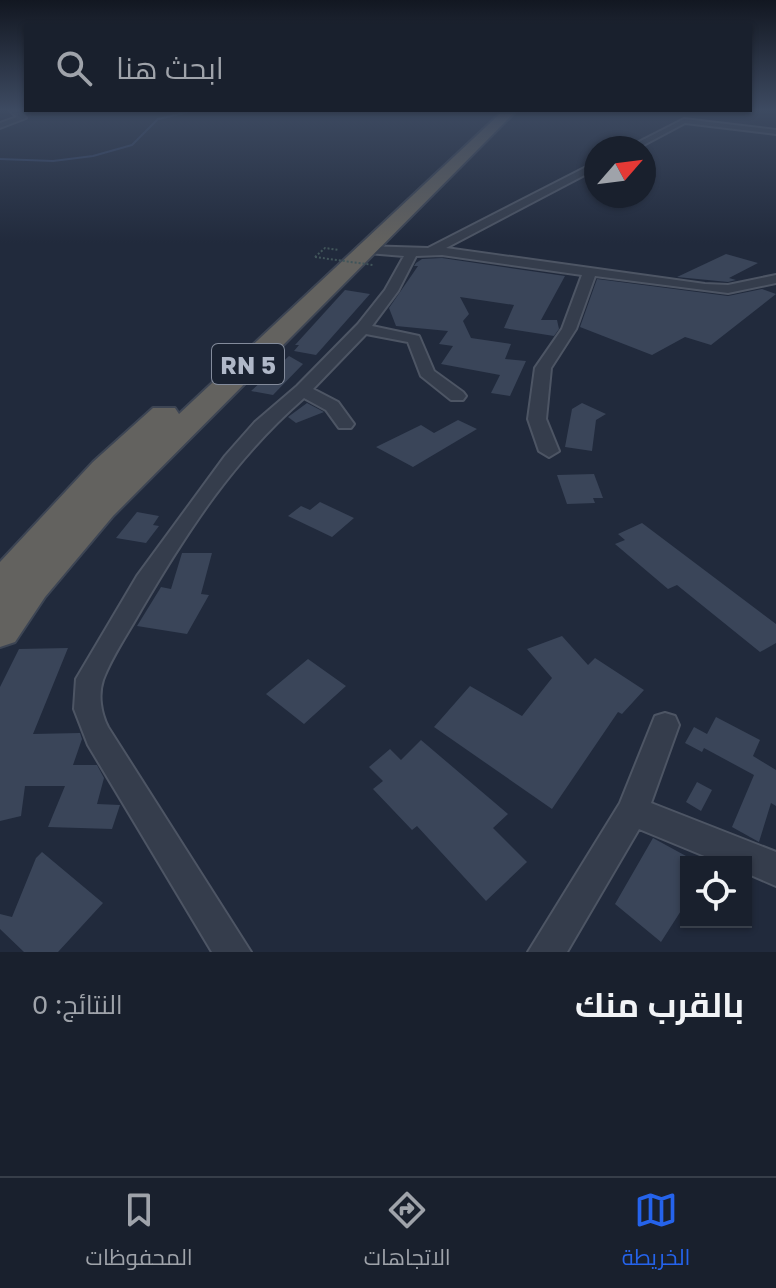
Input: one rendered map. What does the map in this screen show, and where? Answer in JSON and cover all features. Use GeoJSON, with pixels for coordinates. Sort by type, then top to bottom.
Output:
{"type":"FeatureCollection","features":[{"type":"Feature","properties":{"kind":"highway","name":"RN 5"},"geometry":{"type":"LineString","coordinates":[[0,587],[47,531],[129,445],[362,255],[458,153]]}},
{"type":"Feature","properties":{"kind":"highway","name":"RN 5"},"geometry":{"type":"LineString","coordinates":[[0,631],[31,587],[100,508],[466,153]]}},
{"type":"Feature","properties":{"kind":"street"},"geometry":{"type":"LineString","coordinates":[[233,952],[87,715],[85,698],[90,679],[164,552],[258,429],[302,390],[360,328],[422,252],[584,171]]}},
{"type":"Feature","properties":{"kind":"street"},"geometry":{"type":"LineString","coordinates":[[362,255],[422,252],[718,289],[776,279]]}},
{"type":"Feature","properties":{"kind":"street"},"geometry":{"type":"LineString","coordinates":[[549,451],[537,419],[543,368],[569,329],[590,271]]}},
{"type":"Feature","properties":{"kind":"street"},"geometry":{"type":"LineString","coordinates":[[360,328],[414,339],[427,373],[457,396]]}},
{"type":"Feature","properties":{"kind":"street"},"geometry":{"type":"LineString","coordinates":[[302,390],[332,406],[345,424]]}},
{"type":"Feature","properties":{"kind":"street"},"geometry":{"type":"LineString","coordinates":[[546,952],[632,811],[665,725]]}},
{"type":"Feature","properties":{"kind":"street"},"geometry":{"type":"LineString","coordinates":[[632,811],[776,869]]}},
{"type":"Feature","properties":{"kind":"path"},"geometry":{"type":"LineString","coordinates":[[325,248],[362,255],[315,257],[325,248]]}},
{"type":"Feature","properties":{"kind":"building"},"geometry":{"type":"Polygon","coordinates":[[[726,254],[758,263],[729,278],[736,280],[728,282],[677,277],[726,254]]]}},
{"type":"Feature","properties":{"kind":"building"},"geometry":{"type":"Polygon","coordinates":[[[442,258],[565,276],[541,320],[557,320],[559,329],[554,336],[504,328],[514,305],[460,297],[469,314],[463,321],[471,338],[511,344],[505,359],[526,361],[510,396],[491,393],[500,375],[441,364],[453,346],[439,344],[448,331],[396,326],[389,308],[418,266],[414,266],[416,263],[422,259],[442,258]]]}},
{"type":"Feature","properties":{"kind":"building"},"geometry":{"type":"Polygon","coordinates":[[[597,279],[728,296],[762,289],[776,294],[711,345],[685,337],[652,355],[580,327],[597,279]]]}},
{"type":"Feature","properties":{"kind":"building"},"geometry":{"type":"Polygon","coordinates":[[[345,290],[370,294],[316,355],[294,351],[299,345],[295,345],[345,290]]]}},
{"type":"Feature","properties":{"kind":"building"},"geometry":{"type":"Polygon","coordinates":[[[289,356],[303,364],[273,395],[251,391],[289,356]]]}},
{"type":"Feature","properties":{"kind":"building"},"geometry":{"type":"Polygon","coordinates":[[[307,403],[324,412],[296,423],[288,417],[307,403]]]}},
{"type":"Feature","properties":{"kind":"building"},"geometry":{"type":"Polygon","coordinates":[[[582,403],[606,414],[596,420],[592,451],[565,447],[572,409],[582,403]]]}},
{"type":"Feature","properties":{"kind":"building"},"geometry":{"type":"Polygon","coordinates":[[[458,420],[477,429],[413,467],[376,447],[421,425],[434,433],[458,420]]]}},
{"type":"Feature","properties":{"kind":"building"},"geometry":{"type":"Polygon","coordinates":[[[594,474],[603,498],[593,498],[595,503],[567,504],[557,475],[594,474]]]}},
{"type":"Feature","properties":{"kind":"building"},"geometry":{"type":"Polygon","coordinates":[[[320,502],[354,518],[332,537],[288,516],[301,506],[310,510],[320,502]]]}},
{"type":"Feature","properties":{"kind":"building"},"geometry":{"type":"Polygon","coordinates":[[[137,512],[159,516],[153,525],[159,526],[146,543],[116,538],[137,512]]]}},
{"type":"Feature","properties":{"kind":"building"},"geometry":{"type":"Polygon","coordinates":[[[642,523],[776,624],[776,643],[760,652],[677,585],[668,589],[615,544],[625,540],[618,534],[642,523]]]}},
{"type":"Feature","properties":{"kind":"building"},"geometry":{"type":"Polygon","coordinates":[[[182,553],[212,553],[201,594],[209,595],[187,634],[137,626],[161,587],[171,589],[182,553]]]}},
{"type":"Feature","properties":{"kind":"building"},"geometry":{"type":"Polygon","coordinates":[[[562,636],[588,665],[595,658],[644,690],[622,714],[618,712],[552,809],[434,727],[470,686],[522,716],[552,678],[527,649],[562,636]]]}},
{"type":"Feature","properties":{"kind":"building"},"geometry":{"type":"Polygon","coordinates":[[[68,648],[33,734],[80,733],[82,739],[73,765],[97,765],[104,778],[97,804],[120,805],[112,829],[48,827],[65,786],[25,786],[21,816],[0,821],[0,687],[19,649],[68,648]]]}},
{"type":"Feature","properties":{"kind":"building"},"geometry":{"type":"Polygon","coordinates":[[[308,659],[346,686],[304,724],[266,694],[308,659]]]}},
{"type":"Feature","properties":{"kind":"building"},"geometry":{"type":"Polygon","coordinates":[[[716,717],[760,740],[753,756],[776,770],[776,806],[771,803],[759,842],[732,827],[754,775],[704,748],[702,752],[685,743],[694,727],[707,734],[716,717]]]}},
{"type":"Feature","properties":{"kind":"building"},"geometry":{"type":"Polygon","coordinates":[[[421,740],[508,814],[493,828],[527,862],[486,901],[417,826],[412,830],[373,789],[383,781],[369,767],[390,749],[401,760],[421,740]]]}},
{"type":"Feature","properties":{"kind":"building"},"geometry":{"type":"Polygon","coordinates":[[[697,782],[712,790],[701,811],[686,802],[697,782]]]}},
{"type":"Feature","properties":{"kind":"building"},"geometry":{"type":"Polygon","coordinates":[[[653,838],[686,856],[680,856],[680,912],[661,942],[615,904],[653,838]]]}},
{"type":"Feature","properties":{"kind":"building"},"geometry":{"type":"Polygon","coordinates":[[[42,852],[103,903],[58,952],[24,952],[0,929],[0,914],[12,917],[36,858],[42,852]]]}},
{"type":"Feature","properties":{"kind":"waterway"},"geometry":{"type":"LineString","coordinates":[[0,159],[53,161],[102,153]]}}]}
